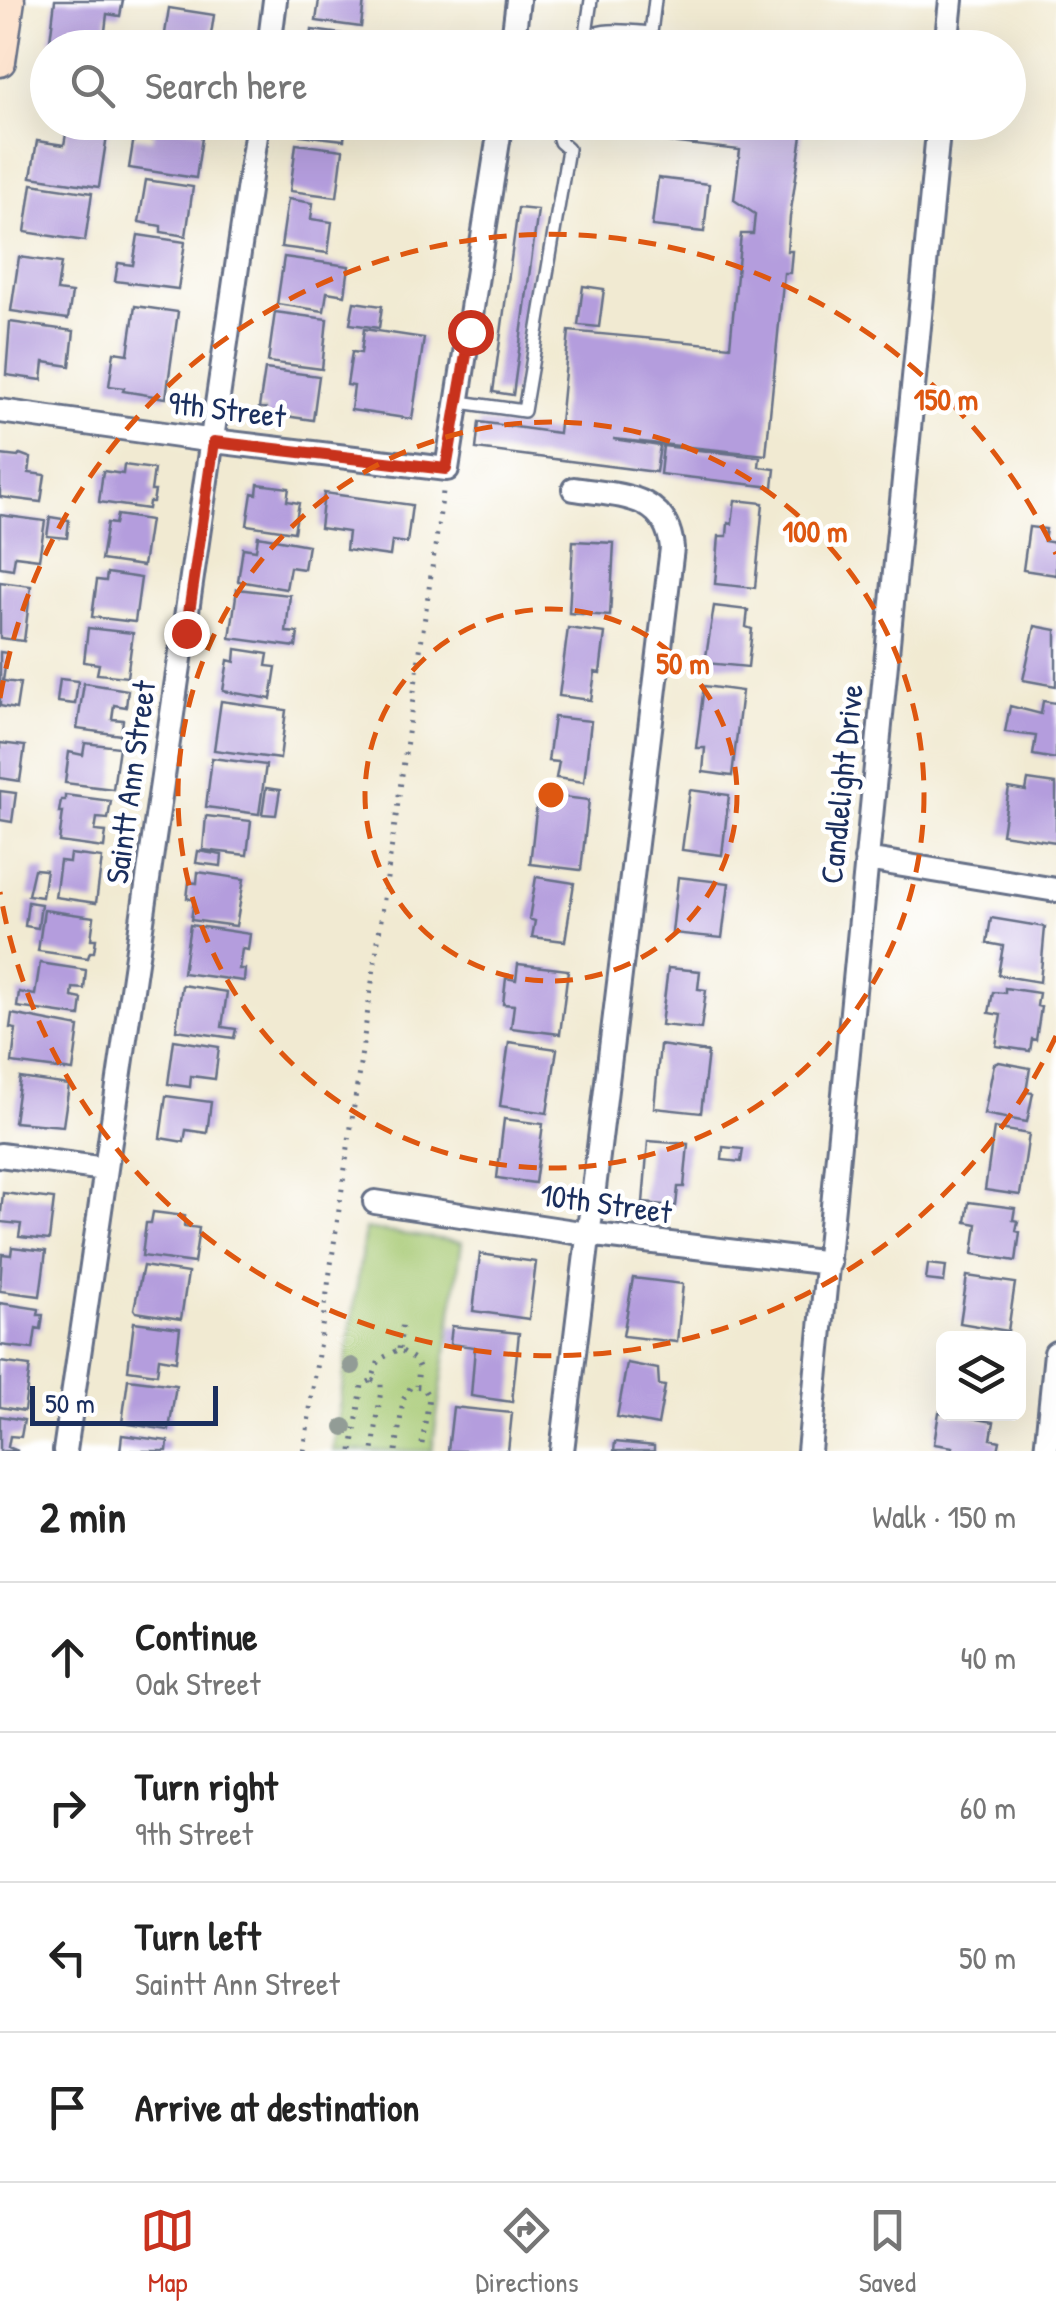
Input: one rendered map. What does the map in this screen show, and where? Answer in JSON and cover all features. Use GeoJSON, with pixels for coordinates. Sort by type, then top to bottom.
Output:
{"type":"FeatureCollection","features":[{"type":"Feature","properties":{"kind":"street"},"geometry":{"type":"LineString","coordinates":[[0,61],[9,0]]}},
{"type":"Feature","properties":{"kind":"street"},"geometry":{"type":"LineString","coordinates":[[271,30],[275,0]]}},
{"type":"Feature","properties":{"kind":"street"},"geometry":{"type":"LineString","coordinates":[[514,30],[518,0]]}},
{"type":"Feature","properties":{"kind":"street"},"geometry":{"type":"LineString","coordinates":[[948,30],[950,0]]}},
{"type":"Feature","properties":{"kind":"street","name":"Saintt Ann Street"},"geometry":{"type":"LineString","coordinates":[[64,1451],[256,140]]}},
{"type":"Feature","properties":{"kind":"street"},"geometry":{"type":"LineString","coordinates":[[446,469],[460,402],[498,140]]}},
{"type":"Feature","properties":{"kind":"street","name":"Candlelight Drive"},"geometry":{"type":"LineString","coordinates":[[810,1451],[936,140]]}},
{"type":"Feature","properties":{"kind":"street","name":"9th Street"},"geometry":{"type":"LineString","coordinates":[[0,411],[214,442],[446,469]]}},
{"type":"Feature","properties":{"kind":"street"},"geometry":{"type":"LineString","coordinates":[[562,1451],[672,548],[666,522],[646,503],[574,489]]}},
{"type":"Feature","properties":{"kind":"street"},"geometry":{"type":"LineString","coordinates":[[866,860],[1056,890]]}},
{"type":"Feature","properties":{"kind":"street"},"geometry":{"type":"LineString","coordinates":[[0,1155],[105,1169]]}},
{"type":"Feature","properties":{"kind":"street","name":"10th Street"},"geometry":{"type":"LineString","coordinates":[[375,1202],[587,1234],[829,1263]]}},
{"type":"Feature","properties":{"kind":"street"},"geometry":{"type":"LineString","coordinates":[[1046,1451],[1056,1353]]}},
{"type":"Feature","properties":{"kind":"lane"},"geometry":{"type":"LineString","coordinates":[[587,30],[591,0]]}},
{"type":"Feature","properties":{"kind":"lane"},"geometry":{"type":"LineString","coordinates":[[651,30],[656,0]]}},
{"type":"Feature","properties":{"kind":"lane"},"geometry":{"type":"LineString","coordinates":[[460,402],[524,411],[568,149],[559,140]]}},
{"type":"Feature","properties":{"kind":"path"},"geometry":{"type":"LineString","coordinates":[[304,1451],[446,469]]}},
{"type":"Feature","properties":{"kind":"path"},"geometry":{"type":"LineString","coordinates":[[399,1350],[403,1322]]}},
{"type":"Feature","properties":{"kind":"path"},"geometry":{"type":"LineString","coordinates":[[352,1451],[362,1385],[372,1380],[378,1360],[399,1350]]}},
{"type":"Feature","properties":{"kind":"path"},"geometry":{"type":"LineString","coordinates":[[399,1350],[416,1360],[418,1386]]}},
{"type":"Feature","properties":{"kind":"path"},"geometry":{"type":"LineString","coordinates":[[372,1380],[381,1384],[382,1390],[373,1451]]}},
{"type":"Feature","properties":{"kind":"path"},"geometry":{"type":"LineString","coordinates":[[396,1451],[406,1391],[411,1386],[427,1390],[421,1451]]}},
{"type":"Feature","properties":{"kind":"green space"},"geometry":{"type":"Polygon","coordinates":[[[365,1229],[462,1242],[432,1451],[333,1451],[365,1229]]]}},
{"type":"Feature","properties":{"kind":"building"},"geometry":{"type":"Polygon","coordinates":[[[55,0],[123,0],[120,16],[107,14],[105,30],[51,30],[55,0]]]}},
{"type":"Feature","properties":{"kind":"building"},"geometry":{"type":"Polygon","coordinates":[[[319,0],[364,0],[361,27],[316,21],[319,0]]]}},
{"type":"Feature","properties":{"kind":"building"},"geometry":{"type":"Polygon","coordinates":[[[169,8],[214,15],[212,30],[166,30],[169,8]]]}},
{"type":"Feature","properties":{"kind":"building"},"geometry":{"type":"Polygon","coordinates":[[[65,140],[106,140],[99,187],[31,177],[37,141],[64,145],[65,140]]]}},
{"type":"Feature","properties":{"kind":"building"},"geometry":{"type":"Polygon","coordinates":[[[134,140],[202,140],[196,178],[129,168],[134,140]]]}},
{"type":"Feature","properties":{"kind":"building"},"geometry":{"type":"Polygon","coordinates":[[[801,140],[787,251],[792,251],[790,273],[784,273],[766,455],[613,439],[660,446],[656,472],[476,449],[479,422],[559,433],[569,331],[730,346],[741,234],[753,234],[755,214],[734,200],[740,150],[659,141],[801,140]]]}},
{"type":"Feature","properties":{"kind":"building"},"geometry":{"type":"Polygon","coordinates":[[[296,144],[343,150],[337,197],[290,191],[296,144]]]}},
{"type":"Feature","properties":{"kind":"building"},"geometry":{"type":"Polygon","coordinates":[[[658,178],[709,184],[704,232],[652,226],[658,178]]]}},
{"type":"Feature","properties":{"kind":"building"},"geometry":{"type":"Polygon","coordinates":[[[146,180],[193,187],[186,236],[161,232],[161,226],[139,222],[146,180]]]}},
{"type":"Feature","properties":{"kind":"building"},"geometry":{"type":"Polygon","coordinates":[[[32,184],[92,193],[85,241],[25,232],[32,184]]]}},
{"type":"Feature","properties":{"kind":"building"},"geometry":{"type":"Polygon","coordinates":[[[288,199],[313,203],[311,219],[332,222],[328,253],[281,247],[288,199]]]}},
{"type":"Feature","properties":{"kind":"building"},"geometry":{"type":"Polygon","coordinates":[[[518,208],[538,210],[513,395],[493,392],[518,208]]]}},
{"type":"Feature","properties":{"kind":"building"},"geometry":{"type":"Polygon","coordinates":[[[138,235],[185,242],[178,289],[115,281],[118,263],[133,265],[138,235]]]}},
{"type":"Feature","properties":{"kind":"building"},"geometry":{"type":"Polygon","coordinates":[[[19,257],[61,263],[57,291],[72,293],[68,319],[11,311],[19,257]]]}},
{"type":"Feature","properties":{"kind":"building"},"geometry":{"type":"Polygon","coordinates":[[[284,257],[349,266],[345,295],[327,292],[324,311],[277,304],[284,257]]]}},
{"type":"Feature","properties":{"kind":"building"},"geometry":{"type":"Polygon","coordinates":[[[583,286],[604,289],[599,327],[578,325],[583,286]]]}},
{"type":"Feature","properties":{"kind":"building"},"geometry":{"type":"Polygon","coordinates":[[[354,302],[382,306],[379,328],[350,324],[354,302]]]}},
{"type":"Feature","properties":{"kind":"building"},"geometry":{"type":"Polygon","coordinates":[[[135,306],[178,312],[166,398],[109,386],[114,352],[128,354],[135,306]]]}},
{"type":"Feature","properties":{"kind":"building"},"geometry":{"type":"Polygon","coordinates":[[[275,312],[327,319],[322,369],[268,362],[275,312]]]}},
{"type":"Feature","properties":{"kind":"building"},"geometry":{"type":"Polygon","coordinates":[[[10,322],[74,331],[70,366],[44,362],[42,380],[6,375],[10,322]]]}},
{"type":"Feature","properties":{"kind":"building"},"geometry":{"type":"Polygon","coordinates":[[[364,329],[424,338],[412,419],[351,410],[354,386],[347,385],[352,352],[361,353],[364,329]]]}},
{"type":"Feature","properties":{"kind":"building"},"geometry":{"type":"Polygon","coordinates":[[[265,369],[319,376],[313,420],[285,416],[284,422],[265,420],[266,408],[259,408],[265,369]]]}},
{"type":"Feature","properties":{"kind":"building"},"geometry":{"type":"Polygon","coordinates":[[[663,446],[760,457],[759,467],[775,469],[773,487],[660,474],[663,446]]]}},
{"type":"Feature","properties":{"kind":"building"},"geometry":{"type":"Polygon","coordinates":[[[0,455],[31,458],[29,473],[45,475],[41,502],[0,497],[0,455]]]}},
{"type":"Feature","properties":{"kind":"building"},"geometry":{"type":"Polygon","coordinates":[[[124,465],[154,469],[151,491],[155,491],[148,509],[99,502],[103,471],[123,474],[124,465]]]}},
{"type":"Feature","properties":{"kind":"building"},"geometry":{"type":"Polygon","coordinates":[[[258,484],[289,488],[287,501],[299,503],[294,532],[247,525],[252,493],[257,494],[258,484]]]}},
{"type":"Feature","properties":{"kind":"building"},"geometry":{"type":"Polygon","coordinates":[[[324,493],[412,505],[407,543],[392,541],[390,556],[346,550],[348,532],[320,528],[324,493]]]}},
{"type":"Feature","properties":{"kind":"building"},"geometry":{"type":"Polygon","coordinates":[[[735,500],[763,503],[755,588],[715,584],[719,536],[727,536],[735,500]]]}},
{"type":"Feature","properties":{"kind":"building"},"geometry":{"type":"Polygon","coordinates":[[[0,515],[45,521],[39,559],[15,556],[13,569],[0,567],[0,515]]]}},
{"type":"Feature","properties":{"kind":"building"},"geometry":{"type":"Polygon","coordinates":[[[117,515],[150,520],[143,566],[101,560],[107,523],[115,524],[117,515]]]}},
{"type":"Feature","properties":{"kind":"building"},"geometry":{"type":"Polygon","coordinates":[[[50,517],[69,520],[67,538],[47,536],[50,517]]]}},
{"type":"Feature","properties":{"kind":"building"},"geometry":{"type":"Polygon","coordinates":[[[1029,527],[1046,529],[1044,541],[1056,543],[1056,575],[1023,570],[1029,527]]]}},
{"type":"Feature","properties":{"kind":"building"},"geometry":{"type":"Polygon","coordinates":[[[258,536],[308,545],[304,569],[290,567],[286,589],[238,581],[243,548],[256,550],[258,536]]]}},
{"type":"Feature","properties":{"kind":"building"},"geometry":{"type":"Polygon","coordinates":[[[573,541],[614,543],[610,616],[569,613],[573,541]]]}},
{"type":"Feature","properties":{"kind":"building"},"geometry":{"type":"Polygon","coordinates":[[[107,573],[141,578],[135,622],[92,617],[97,580],[106,581],[107,573]]]}},
{"type":"Feature","properties":{"kind":"building"},"geometry":{"type":"Polygon","coordinates":[[[0,582],[31,586],[24,641],[0,638],[0,582]]]}},
{"type":"Feature","properties":{"kind":"building"},"geometry":{"type":"Polygon","coordinates":[[[237,589],[290,595],[286,632],[298,633],[296,647],[230,638],[237,589]]]}},
{"type":"Feature","properties":{"kind":"building"},"geometry":{"type":"Polygon","coordinates":[[[714,606],[748,610],[746,627],[752,629],[748,667],[705,663],[714,606]]]}},
{"type":"Feature","properties":{"kind":"building"},"geometry":{"type":"Polygon","coordinates":[[[1035,626],[1056,630],[1056,686],[1023,680],[1035,626]]]}},
{"type":"Feature","properties":{"kind":"building"},"geometry":{"type":"Polygon","coordinates":[[[88,628],[133,633],[127,677],[97,674],[99,664],[84,662],[88,628]]]}},
{"type":"Feature","properties":{"kind":"building"},"geometry":{"type":"Polygon","coordinates":[[[568,628],[605,633],[600,673],[595,672],[591,700],[559,696],[568,628]]]}},
{"type":"Feature","properties":{"kind":"building"},"geometry":{"type":"Polygon","coordinates":[[[236,649],[268,654],[266,666],[276,667],[271,699],[223,691],[228,660],[235,662],[236,649]]]}},
{"type":"Feature","properties":{"kind":"building"},"geometry":{"type":"Polygon","coordinates":[[[0,652],[7,653],[3,681],[20,683],[16,709],[0,706],[0,652]]]}},
{"type":"Feature","properties":{"kind":"building"},"geometry":{"type":"Polygon","coordinates":[[[60,679],[78,681],[75,704],[57,702],[60,679]]]}},
{"type":"Feature","properties":{"kind":"building"},"geometry":{"type":"Polygon","coordinates":[[[84,683],[128,690],[126,707],[114,705],[112,719],[123,720],[121,735],[77,729],[84,683]]]}},
{"type":"Feature","properties":{"kind":"building"},"geometry":{"type":"Polygon","coordinates":[[[704,686],[742,691],[732,776],[703,772],[705,748],[696,748],[704,686]]]}},
{"type":"Feature","properties":{"kind":"building"},"geometry":{"type":"Polygon","coordinates":[[[221,701],[286,710],[280,759],[214,750],[221,701]]]}},
{"type":"Feature","properties":{"kind":"building"},"geometry":{"type":"Polygon","coordinates":[[[1043,701],[1056,703],[1056,759],[1033,755],[1036,736],[1005,732],[1010,706],[1041,714],[1043,701]]]}},
{"type":"Feature","properties":{"kind":"building"},"geometry":{"type":"Polygon","coordinates":[[[554,717],[591,721],[584,782],[556,778],[559,762],[548,761],[554,717]]]}},
{"type":"Feature","properties":{"kind":"building"},"geometry":{"type":"Polygon","coordinates":[[[0,743],[25,746],[20,781],[0,778],[0,743]]]}},
{"type":"Feature","properties":{"kind":"building"},"geometry":{"type":"Polygon","coordinates":[[[85,743],[119,747],[113,789],[65,783],[69,752],[83,755],[85,743]]]}},
{"type":"Feature","properties":{"kind":"building"},"geometry":{"type":"Polygon","coordinates":[[[212,758],[266,765],[259,814],[206,807],[212,758]]]}},
{"type":"Feature","properties":{"kind":"building"},"geometry":{"type":"Polygon","coordinates":[[[1028,780],[1056,784],[1056,842],[1002,834],[1009,788],[1026,791],[1028,780]]]}},
{"type":"Feature","properties":{"kind":"building"},"geometry":{"type":"Polygon","coordinates":[[[266,788],[280,790],[276,815],[262,814],[266,788]]]}},
{"type":"Feature","properties":{"kind":"building"},"geometry":{"type":"Polygon","coordinates":[[[690,790],[729,795],[722,855],[682,850],[690,790]]]}},
{"type":"Feature","properties":{"kind":"building"},"geometry":{"type":"Polygon","coordinates":[[[0,791],[16,793],[12,822],[0,820],[0,791]]]}},
{"type":"Feature","properties":{"kind":"building"},"geometry":{"type":"Polygon","coordinates":[[[538,794],[589,800],[581,870],[530,864],[538,794]]]}},
{"type":"Feature","properties":{"kind":"building"},"geometry":{"type":"Polygon","coordinates":[[[65,795],[111,801],[108,819],[97,818],[95,831],[106,832],[104,848],[59,842],[63,812],[59,812],[65,795]]]}},
{"type":"Feature","properties":{"kind":"building"},"geometry":{"type":"Polygon","coordinates":[[[206,816],[251,821],[247,855],[203,850],[206,816]]]}},
{"type":"Feature","properties":{"kind":"building"},"geometry":{"type":"Polygon","coordinates":[[[198,851],[222,855],[221,866],[196,863],[198,851]]]}},
{"type":"Feature","properties":{"kind":"building"},"geometry":{"type":"Polygon","coordinates":[[[70,854],[102,858],[96,903],[55,897],[60,861],[69,862],[70,854]]]}},
{"type":"Feature","properties":{"kind":"building"},"geometry":{"type":"Polygon","coordinates":[[[34,869],[46,870],[42,897],[28,895],[34,869]]]}},
{"type":"Feature","properties":{"kind":"building"},"geometry":{"type":"Polygon","coordinates":[[[198,872],[244,879],[236,926],[191,920],[194,900],[187,898],[189,882],[197,883],[198,872]]]}},
{"type":"Feature","properties":{"kind":"building"},"geometry":{"type":"Polygon","coordinates":[[[536,877],[574,883],[565,941],[532,937],[535,921],[529,919],[536,877]]]}},
{"type":"Feature","properties":{"kind":"building"},"geometry":{"type":"Polygon","coordinates":[[[678,877],[729,883],[722,938],[672,933],[678,877]]]}},
{"type":"Feature","properties":{"kind":"building"},"geometry":{"type":"Polygon","coordinates":[[[28,902],[41,904],[38,928],[25,926],[28,902]]]}},
{"type":"Feature","properties":{"kind":"building"},"geometry":{"type":"Polygon","coordinates":[[[44,910],[94,917],[94,952],[88,958],[38,951],[44,910]]]}},
{"type":"Feature","properties":{"kind":"building"},"geometry":{"type":"Polygon","coordinates":[[[991,918],[1045,927],[1040,982],[998,975],[1003,946],[987,943],[991,918]]]}},
{"type":"Feature","properties":{"kind":"building"},"geometry":{"type":"Polygon","coordinates":[[[190,925],[250,934],[248,950],[242,949],[239,969],[245,969],[244,981],[183,973],[190,925]]]}},
{"type":"Feature","properties":{"kind":"building"},"geometry":{"type":"Polygon","coordinates":[[[40,963],[86,970],[84,989],[73,988],[72,997],[82,999],[80,1016],[17,1007],[19,992],[35,995],[40,963]]]}},
{"type":"Feature","properties":{"kind":"building"},"geometry":{"type":"Polygon","coordinates":[[[518,964],[568,970],[560,1034],[511,1028],[514,1005],[503,1004],[506,978],[516,980],[518,964]]]}},
{"type":"Feature","properties":{"kind":"building"},"geometry":{"type":"Polygon","coordinates":[[[668,968],[700,971],[698,989],[706,990],[701,1029],[661,1025],[668,968]]]}},
{"type":"Feature","properties":{"kind":"building"},"geometry":{"type":"Polygon","coordinates":[[[182,985],[227,992],[222,1027],[236,1029],[234,1038],[176,1030],[182,985]]]}},
{"type":"Feature","properties":{"kind":"building"},"geometry":{"type":"Polygon","coordinates":[[[1005,988],[1039,993],[1036,1040],[1032,1039],[1030,1051],[996,1046],[1001,1015],[989,1013],[993,992],[1005,993],[1005,988]]]}},
{"type":"Feature","properties":{"kind":"building"},"geometry":{"type":"Polygon","coordinates":[[[12,1014],[79,1027],[73,1071],[12,1063],[16,1029],[10,1028],[12,1014]]]}},
{"type":"Feature","properties":{"kind":"building"},"geometry":{"type":"Polygon","coordinates":[[[174,1040],[219,1047],[215,1079],[191,1076],[190,1087],[168,1084],[174,1040]]]}},
{"type":"Feature","properties":{"kind":"building"},"geometry":{"type":"Polygon","coordinates":[[[509,1042],[557,1049],[547,1113],[500,1106],[509,1042]]]}},
{"type":"Feature","properties":{"kind":"building"},"geometry":{"type":"Polygon","coordinates":[[[660,1045],[708,1052],[701,1113],[654,1108],[660,1045]]]}},
{"type":"Feature","properties":{"kind":"building"},"geometry":{"type":"Polygon","coordinates":[[[994,1064],[1030,1068],[1026,1092],[1033,1093],[1027,1122],[984,1114],[994,1064]]]}},
{"type":"Feature","properties":{"kind":"building"},"geometry":{"type":"Polygon","coordinates":[[[20,1078],[69,1085],[63,1126],[14,1122],[20,1078]]]}},
{"type":"Feature","properties":{"kind":"building"},"geometry":{"type":"Polygon","coordinates":[[[166,1096],[211,1102],[207,1133],[186,1130],[184,1142],[160,1138],[166,1096]]]}},
{"type":"Feature","properties":{"kind":"building"},"geometry":{"type":"Polygon","coordinates":[[[504,1119],[543,1124],[535,1183],[497,1178],[504,1119]]]}},
{"type":"Feature","properties":{"kind":"building"},"geometry":{"type":"Polygon","coordinates":[[[994,1128],[1029,1134],[1020,1195],[985,1190],[994,1128]]]}},
{"type":"Feature","properties":{"kind":"building"},"geometry":{"type":"Polygon","coordinates":[[[648,1141],[688,1144],[684,1187],[678,1187],[676,1206],[643,1203],[648,1141]]]}},
{"type":"Feature","properties":{"kind":"building"},"geometry":{"type":"Polygon","coordinates":[[[723,1147],[743,1149],[741,1162],[722,1160],[723,1147]]]}},
{"type":"Feature","properties":{"kind":"building"},"geometry":{"type":"Polygon","coordinates":[[[3,1193],[54,1199],[49,1240],[19,1237],[21,1224],[0,1222],[3,1193]]]}},
{"type":"Feature","properties":{"kind":"building"},"geometry":{"type":"Polygon","coordinates":[[[969,1202],[1015,1208],[1013,1220],[1018,1221],[1016,1231],[1020,1232],[1016,1261],[973,1254],[977,1224],[966,1222],[969,1202]]]}},
{"type":"Feature","properties":{"kind":"building"},"geometry":{"type":"Polygon","coordinates":[[[153,1212],[185,1216],[184,1226],[199,1228],[194,1263],[142,1256],[146,1223],[151,1223],[153,1212]]]}},
{"type":"Feature","properties":{"kind":"building"},"geometry":{"type":"Polygon","coordinates":[[[12,1247],[46,1251],[40,1296],[0,1291],[2,1254],[11,1255],[12,1247]]]}},
{"type":"Feature","properties":{"kind":"building"},"geometry":{"type":"Polygon","coordinates":[[[480,1254],[536,1262],[529,1319],[473,1311],[480,1254]]]}},
{"type":"Feature","properties":{"kind":"building"},"geometry":{"type":"Polygon","coordinates":[[[928,1264],[946,1266],[944,1282],[926,1280],[928,1264]]]}},
{"type":"Feature","properties":{"kind":"building"},"geometry":{"type":"Polygon","coordinates":[[[143,1266],[188,1273],[181,1319],[136,1312],[143,1266]]]}},
{"type":"Feature","properties":{"kind":"building"},"geometry":{"type":"Polygon","coordinates":[[[967,1276],[1015,1283],[1008,1331],[960,1323],[967,1276]]]}},
{"type":"Feature","properties":{"kind":"building"},"geometry":{"type":"Polygon","coordinates":[[[633,1278],[683,1284],[677,1342],[623,1336],[633,1278]]]}},
{"type":"Feature","properties":{"kind":"building"},"geometry":{"type":"Polygon","coordinates":[[[0,1303],[39,1309],[38,1315],[43,1315],[41,1329],[36,1328],[33,1349],[0,1345],[0,1303]]]}},
{"type":"Feature","properties":{"kind":"building"},"geometry":{"type":"Polygon","coordinates":[[[134,1322],[180,1328],[176,1361],[159,1358],[157,1374],[128,1370],[134,1322]]]}},
{"type":"Feature","properties":{"kind":"building"},"geometry":{"type":"Polygon","coordinates":[[[452,1326],[519,1333],[512,1402],[471,1396],[475,1347],[450,1344],[452,1326]]]}},
{"type":"Feature","properties":{"kind":"building"},"geometry":{"type":"Polygon","coordinates":[[[0,1362],[30,1366],[24,1411],[0,1407],[0,1362]]]}},
{"type":"Feature","properties":{"kind":"building"},"geometry":{"type":"Polygon","coordinates":[[[627,1363],[658,1369],[659,1385],[665,1386],[658,1425],[617,1417],[627,1363]]]}},
{"type":"Feature","properties":{"kind":"building"},"geometry":{"type":"Polygon","coordinates":[[[128,1379],[176,1385],[169,1430],[122,1423],[128,1379]]]}},
{"type":"Feature","properties":{"kind":"building"},"geometry":{"type":"Polygon","coordinates":[[[453,1407],[512,1413],[508,1451],[448,1451],[453,1407]]]}},
{"type":"Feature","properties":{"kind":"building"},"geometry":{"type":"Polygon","coordinates":[[[0,1416],[24,1420],[21,1437],[10,1436],[8,1447],[18,1451],[0,1451],[0,1416]]]}},
{"type":"Feature","properties":{"kind":"building"},"geometry":{"type":"Polygon","coordinates":[[[938,1421],[994,1422],[991,1439],[1000,1441],[998,1451],[952,1451],[953,1447],[934,1444],[938,1421]]]}},
{"type":"Feature","properties":{"kind":"building"},"geometry":{"type":"Polygon","coordinates":[[[122,1435],[168,1441],[167,1451],[120,1451],[122,1435]]]}},
{"type":"Feature","properties":{"kind":"building"},"geometry":{"type":"Polygon","coordinates":[[[615,1442],[654,1446],[654,1451],[614,1451],[615,1442]]]}},
{"type":"Feature","properties":{"kind":"route"},"geometry":{"type":"LineString","coordinates":[[186,633],[214,442],[446,469],[470,332]]}}]}
